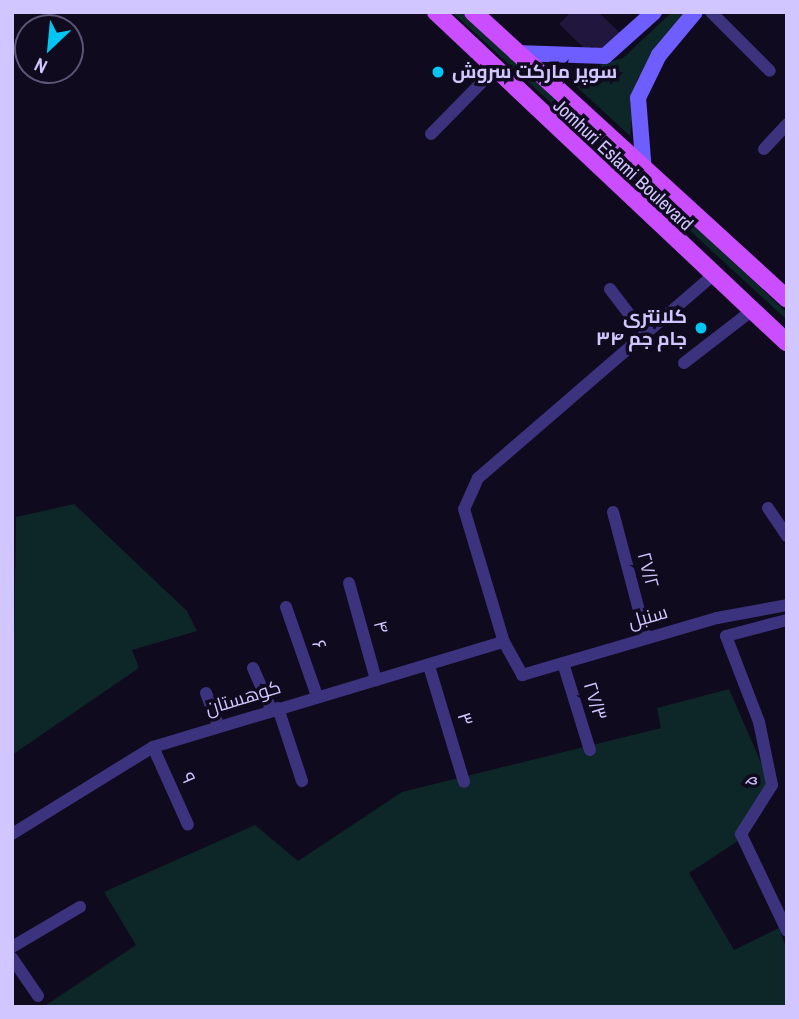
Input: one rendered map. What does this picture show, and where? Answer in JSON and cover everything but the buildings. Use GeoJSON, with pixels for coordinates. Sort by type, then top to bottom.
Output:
{"type":"FeatureCollection","features":[{"type":"Feature","properties":{"kind":"main road","name":"Jomhuri Eslami Boulevard"},"geometry":{"type":"LineString","coordinates":[[436,12],[493,71],[711,277],[787,343]]}},
{"type":"Feature","properties":{"kind":"main road","name":"Jomhuri Eslami Boulevard"},"geometry":{"type":"LineString","coordinates":[[473,12],[644,172],[787,299]]}},
{"type":"Feature","properties":{"kind":"main road"},"geometry":{"type":"LineString","coordinates":[[516,53],[605,56],[653,12]]}},
{"type":"Feature","properties":{"kind":"main road"},"geometry":{"type":"LineString","coordinates":[[644,172],[638,98],[659,55],[695,12]]}},
{"type":"Feature","properties":{"kind":"street"},"geometry":{"type":"LineString","coordinates":[[711,12],[770,71]]}},
{"type":"Feature","properties":{"kind":"street"},"geometry":{"type":"LineString","coordinates":[[431,134],[493,71]]}},
{"type":"Feature","properties":{"kind":"street"},"geometry":{"type":"LineString","coordinates":[[764,149],[787,124]]}},
{"type":"Feature","properties":{"kind":"street"},"geometry":{"type":"LineString","coordinates":[[504,642],[464,509],[470,488],[711,277]]}},
{"type":"Feature","properties":{"kind":"street"},"geometry":{"type":"LineString","coordinates":[[610,289],[645,335]]}},
{"type":"Feature","properties":{"kind":"street"},"geometry":{"type":"LineString","coordinates":[[684,363],[750,312]]}},
{"type":"Feature","properties":{"kind":"street"},"geometry":{"type":"LineString","coordinates":[[768,508],[787,536]]}},
{"type":"Feature","properties":{"kind":"street","name":"۲۷/۲"},"geometry":{"type":"LineString","coordinates":[[613,512],[646,637]]}},
{"type":"Feature","properties":{"kind":"street","name":"۴"},"geometry":{"type":"LineString","coordinates":[[349,583],[376,680]]}},
{"type":"Feature","properties":{"kind":"street","name":"۶"},"geometry":{"type":"LineString","coordinates":[[286,607],[317,695]]}},
{"type":"Feature","properties":{"kind":"street","name":"سنبل"},"geometry":{"type":"LineString","coordinates":[[504,642],[522,675],[646,637],[786,607]]}},
{"type":"Feature","properties":{"kind":"street","name":"۵"},"geometry":{"type":"LineString","coordinates":[[787,620],[726,636],[759,722],[772,785],[741,834],[787,931]]}},
{"type":"Feature","properties":{"kind":"street","name":"کوهستان"},"geometry":{"type":"LineString","coordinates":[[12,834],[153,747],[317,695],[429,666],[504,642]]}},
{"type":"Feature","properties":{"kind":"street","name":"۲۷/۳"},"geometry":{"type":"LineString","coordinates":[[563,663],[590,750]]}},
{"type":"Feature","properties":{"kind":"street","name":"۳"},"geometry":{"type":"LineString","coordinates":[[429,666],[464,782]]}},
{"type":"Feature","properties":{"kind":"street"},"geometry":{"type":"LineString","coordinates":[[253,668],[274,708],[302,781]]}},
{"type":"Feature","properties":{"kind":"street"},"geometry":{"type":"LineString","coordinates":[[206,693],[218,725]]}},
{"type":"Feature","properties":{"kind":"street","name":"۹"},"geometry":{"type":"LineString","coordinates":[[153,747],[188,825]]}},
{"type":"Feature","properties":{"kind":"street"},"geometry":{"type":"LineString","coordinates":[[12,947],[80,907]]}},
{"type":"Feature","properties":{"kind":"street"},"geometry":{"type":"LineString","coordinates":[[12,958],[38,996]]}},
{"type":"Feature","properties":{"kind":"green space"},"geometry":{"type":"Polygon","coordinates":[[[452,12],[462,12],[742,270],[787,313],[787,320],[452,12]]]}},
{"type":"Feature","properties":{"kind":"green space"},"geometry":{"type":"Polygon","coordinates":[[[672,12],[688,12],[637,80],[630,136],[564,75],[623,58],[672,12]]]}},
{"type":"Feature","properties":{"kind":"green space"},"geometry":{"type":"Polygon","coordinates":[[[74,504],[187,611],[197,631],[132,650],[139,668],[12,755],[16,517],[74,504]]]}},
{"type":"Feature","properties":{"kind":"green space"},"geometry":{"type":"Polygon","coordinates":[[[729,689],[766,774],[765,799],[744,837],[689,873],[734,950],[779,928],[787,950],[787,1007],[43,1007],[136,945],[104,892],[255,825],[298,861],[402,792],[661,728],[657,708],[729,689]]]}},
{"type":"Feature","properties":{"kind":"place","name":"سوپر مارکت سروش"},"geometry":{"type":"Point","coordinates":[438,72]}},
{"type":"Feature","properties":{"kind":"place","name":"کلانتری ۳۴ جام جم"},"geometry":{"type":"Point","coordinates":[701,328]}}]}
